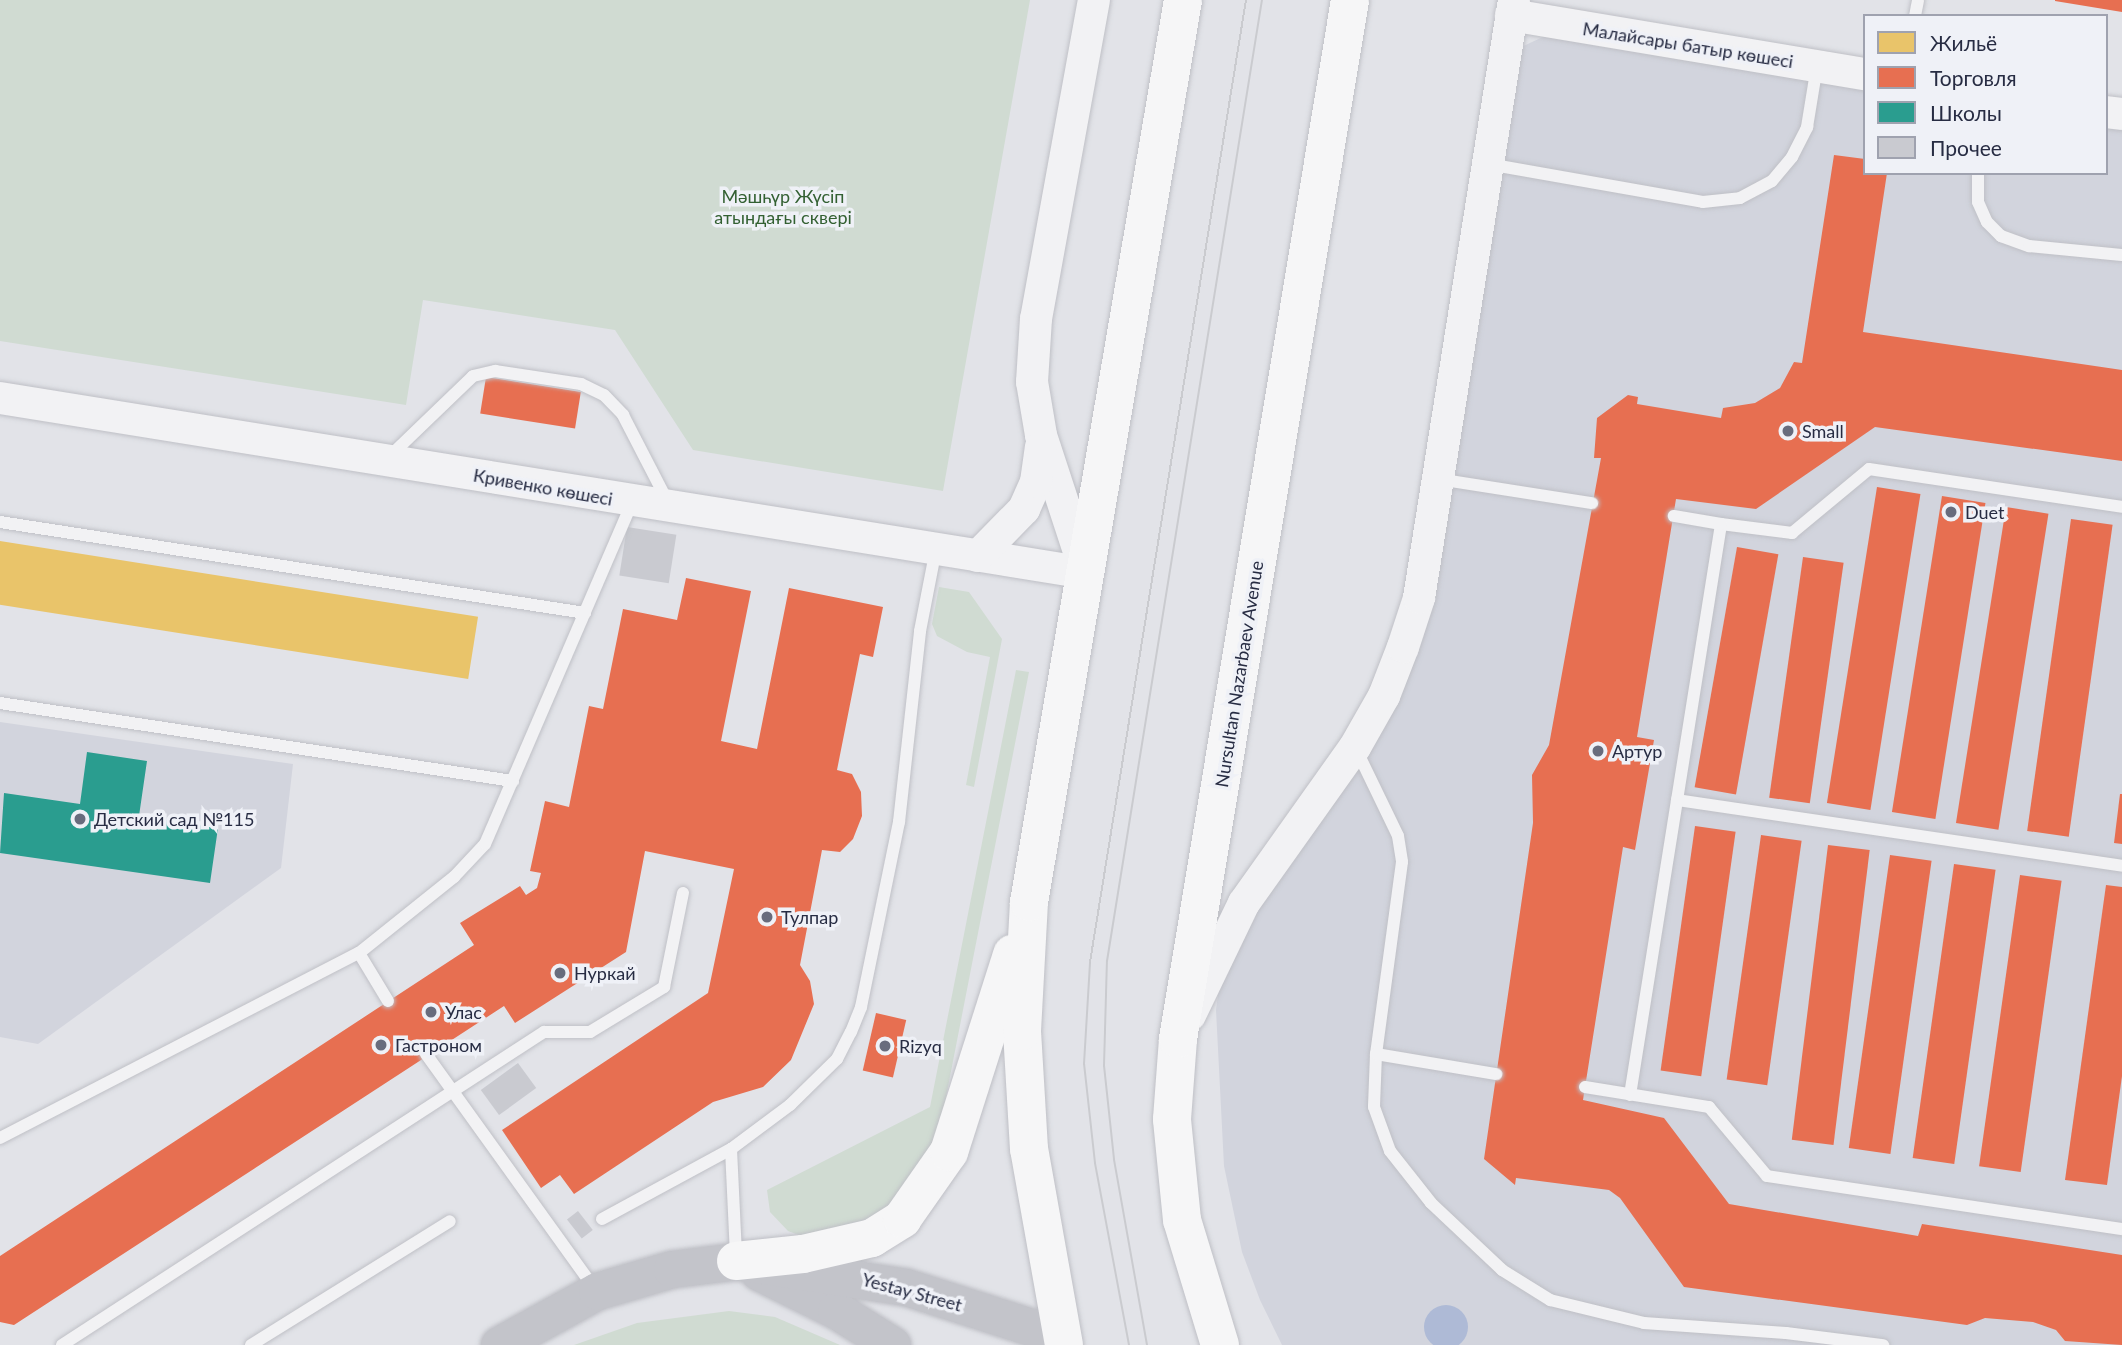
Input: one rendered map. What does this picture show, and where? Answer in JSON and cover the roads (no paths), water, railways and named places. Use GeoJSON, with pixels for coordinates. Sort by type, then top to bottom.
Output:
{"type":"FeatureCollection","features":[{"type":"Feature","properties":{"kind":"main road"},"geometry":{"type":"LineString","coordinates":[[1070,1342],[1030,1149],[1021,1031],[1029,902],[1183,0]]}},
{"type":"Feature","properties":{"kind":"main road","name":"Nursultan Nazarbaev Avenue"},"geometry":{"type":"LineString","coordinates":[[1220,1345],[1182,1220],[1172,1119],[1178,1039],[1350,0]]}},
{"type":"Feature","properties":{"kind":"main road"},"geometry":{"type":"LineString","coordinates":[[736,1261],[803,1254],[872,1238],[902,1219],[926,1189],[949,1152],[1029,902]]}},
{"type":"Feature","properties":{"kind":"main road"},"geometry":{"type":"LineString","coordinates":[[736,1261],[836,1310],[892,1345]]}},
{"type":"Feature","properties":{"kind":"main road","name":"Yestay Street"},"geometry":{"type":"LineString","coordinates":[[499,1345],[597,1291],[672,1269],[736,1261],[895,1285],[1070,1342]]}},
{"type":"Feature","properties":{"kind":"street"},"geometry":{"type":"LineString","coordinates":[[1086,573],[1041,435],[1032,382],[1035,319],[1094,0]]}},
{"type":"Feature","properties":{"kind":"street"},"geometry":{"type":"LineString","coordinates":[[1178,1039],[1244,903],[1355,747],[1384,696],[1419,598],[1513,8]]}},
{"type":"Feature","properties":{"kind":"street","name":"Малайсары батыр көшесі"},"geometry":{"type":"LineString","coordinates":[[1513,8],[1863,74]]}},
{"type":"Feature","properties":{"kind":"street","name":"Кривенко көшесі"},"geometry":{"type":"LineString","coordinates":[[0,398],[632,502],[1086,573]]}},
{"type":"Feature","properties":{"kind":"street"},"geometry":{"type":"LineString","coordinates":[[978,556],[1024,509],[1036,482],[1041,435]]}},
{"type":"Feature","properties":{"kind":"lane"},"geometry":{"type":"LineString","coordinates":[[1488,164],[1703,202],[1740,198],[1772,181],[1792,157],[1807,127],[1817,66]]}},
{"type":"Feature","properties":{"kind":"lane"},"geometry":{"type":"LineString","coordinates":[[1978,175],[1978,202],[1987,222],[2001,236],[2029,246],[2122,256]]}},
{"type":"Feature","properties":{"kind":"lane"},"geometry":{"type":"LineString","coordinates":[[384,461],[473,376],[495,371],[581,384],[604,395],[623,415],[671,508]]}},
{"type":"Feature","properties":{"kind":"lane"},"geometry":{"type":"LineString","coordinates":[[1674,516],[1792,533],[1869,469],[2122,507]]}},
{"type":"Feature","properties":{"kind":"lane"},"geometry":{"type":"LineString","coordinates":[[1438,479],[1592,503]]}},
{"type":"Feature","properties":{"kind":"lane"},"geometry":{"type":"LineString","coordinates":[[0,1138],[359,953],[454,877],[485,844],[632,502]]}},
{"type":"Feature","properties":{"kind":"lane"},"geometry":{"type":"LineString","coordinates":[[0,522],[585,613]]}},
{"type":"Feature","properties":{"kind":"lane"},"geometry":{"type":"LineString","coordinates":[[1630,1095],[1721,524]]}},
{"type":"Feature","properties":{"kind":"lane"},"geometry":{"type":"LineString","coordinates":[[602,1219],[731,1149],[815,1084],[837,1059],[861,1007],[899,822],[920,631],[936,549]]}},
{"type":"Feature","properties":{"kind":"lane"},"geometry":{"type":"LineString","coordinates":[[0,703],[513,781]]}},
{"type":"Feature","properties":{"kind":"lane"},"geometry":{"type":"LineString","coordinates":[[1355,747],[1398,836],[1402,862],[1376,1054],[1374,1107],[1390,1151],[1431,1203],[1502,1270],[1550,1300],[1613,1317],[1785,1339],[1883,1345]]}},
{"type":"Feature","properties":{"kind":"lane"},"geometry":{"type":"LineString","coordinates":[[1677,800],[2122,866]]}},
{"type":"Feature","properties":{"kind":"lane"},"geometry":{"type":"LineString","coordinates":[[62,1345],[544,1032],[590,1032],[664,987],[683,893]]}},
{"type":"Feature","properties":{"kind":"lane"},"geometry":{"type":"LineString","coordinates":[[359,953],[388,1001]]}},
{"type":"Feature","properties":{"kind":"lane"},"geometry":{"type":"LineString","coordinates":[[1376,1054],[1496,1074]]}},
{"type":"Feature","properties":{"kind":"lane"},"geometry":{"type":"LineString","coordinates":[[426,1055],[597,1291]]}},
{"type":"Feature","properties":{"kind":"lane"},"geometry":{"type":"LineString","coordinates":[[1585,1087],[1709,1107],[1767,1176],[2122,1229]]}},
{"type":"Feature","properties":{"kind":"lane"},"geometry":{"type":"LineString","coordinates":[[731,1149],[736,1261]]}},
{"type":"Feature","properties":{"kind":"lane"},"geometry":{"type":"LineString","coordinates":[[251,1345],[450,1221]]}},
{"type":"Feature","properties":{"kind":"water"},"geometry":{"type":"Polygon","coordinates":[[[1438,1307],[1454,1307],[1466,1319],[1466,1335],[1455,1346],[1437,1346],[1426,1335],[1426,1319],[1438,1307]]]}},
{"type":"Feature","properties":{"kind":"tram line"},"geometry":{"type":"LineString","coordinates":[[1129,1345],[1095,1163],[1084,1064],[1090,962],[1246,0]]}},
{"type":"Feature","properties":{"kind":"tram line"},"geometry":{"type":"LineString","coordinates":[[1147,1345],[1114,1159],[1104,1066],[1107,961],[1262,0]]}},
{"type":"Feature","properties":{"kind":"place","name":"Small"},"geometry":{"type":"Point","coordinates":[1788,431]}},
{"type":"Feature","properties":{"kind":"place","name":"Duet"},"geometry":{"type":"Point","coordinates":[1951,512]}},
{"type":"Feature","properties":{"kind":"place","name":"Артур"},"geometry":{"type":"Point","coordinates":[1598,751]}},
{"type":"Feature","properties":{"kind":"place","name":"Детский сад №115"},"geometry":{"type":"Point","coordinates":[80,819]}},
{"type":"Feature","properties":{"kind":"place","name":"Тулпар"},"geometry":{"type":"Point","coordinates":[767,917]}},
{"type":"Feature","properties":{"kind":"place","name":"Нуркай"},"geometry":{"type":"Point","coordinates":[560,973]}},
{"type":"Feature","properties":{"kind":"place","name":"Улас"},"geometry":{"type":"Point","coordinates":[431,1012]}},
{"type":"Feature","properties":{"kind":"place","name":"Гастроном"},"geometry":{"type":"Point","coordinates":[381,1045]}},
{"type":"Feature","properties":{"kind":"place","name":"Rizyq"},"geometry":{"type":"Point","coordinates":[885,1046]}},
{"type":"Feature","properties":{"kind":"park label","name":"Мәшһүр Жүсіп атындағы сквері"},"geometry":{"type":"Point","coordinates":[783,207]}}]}
